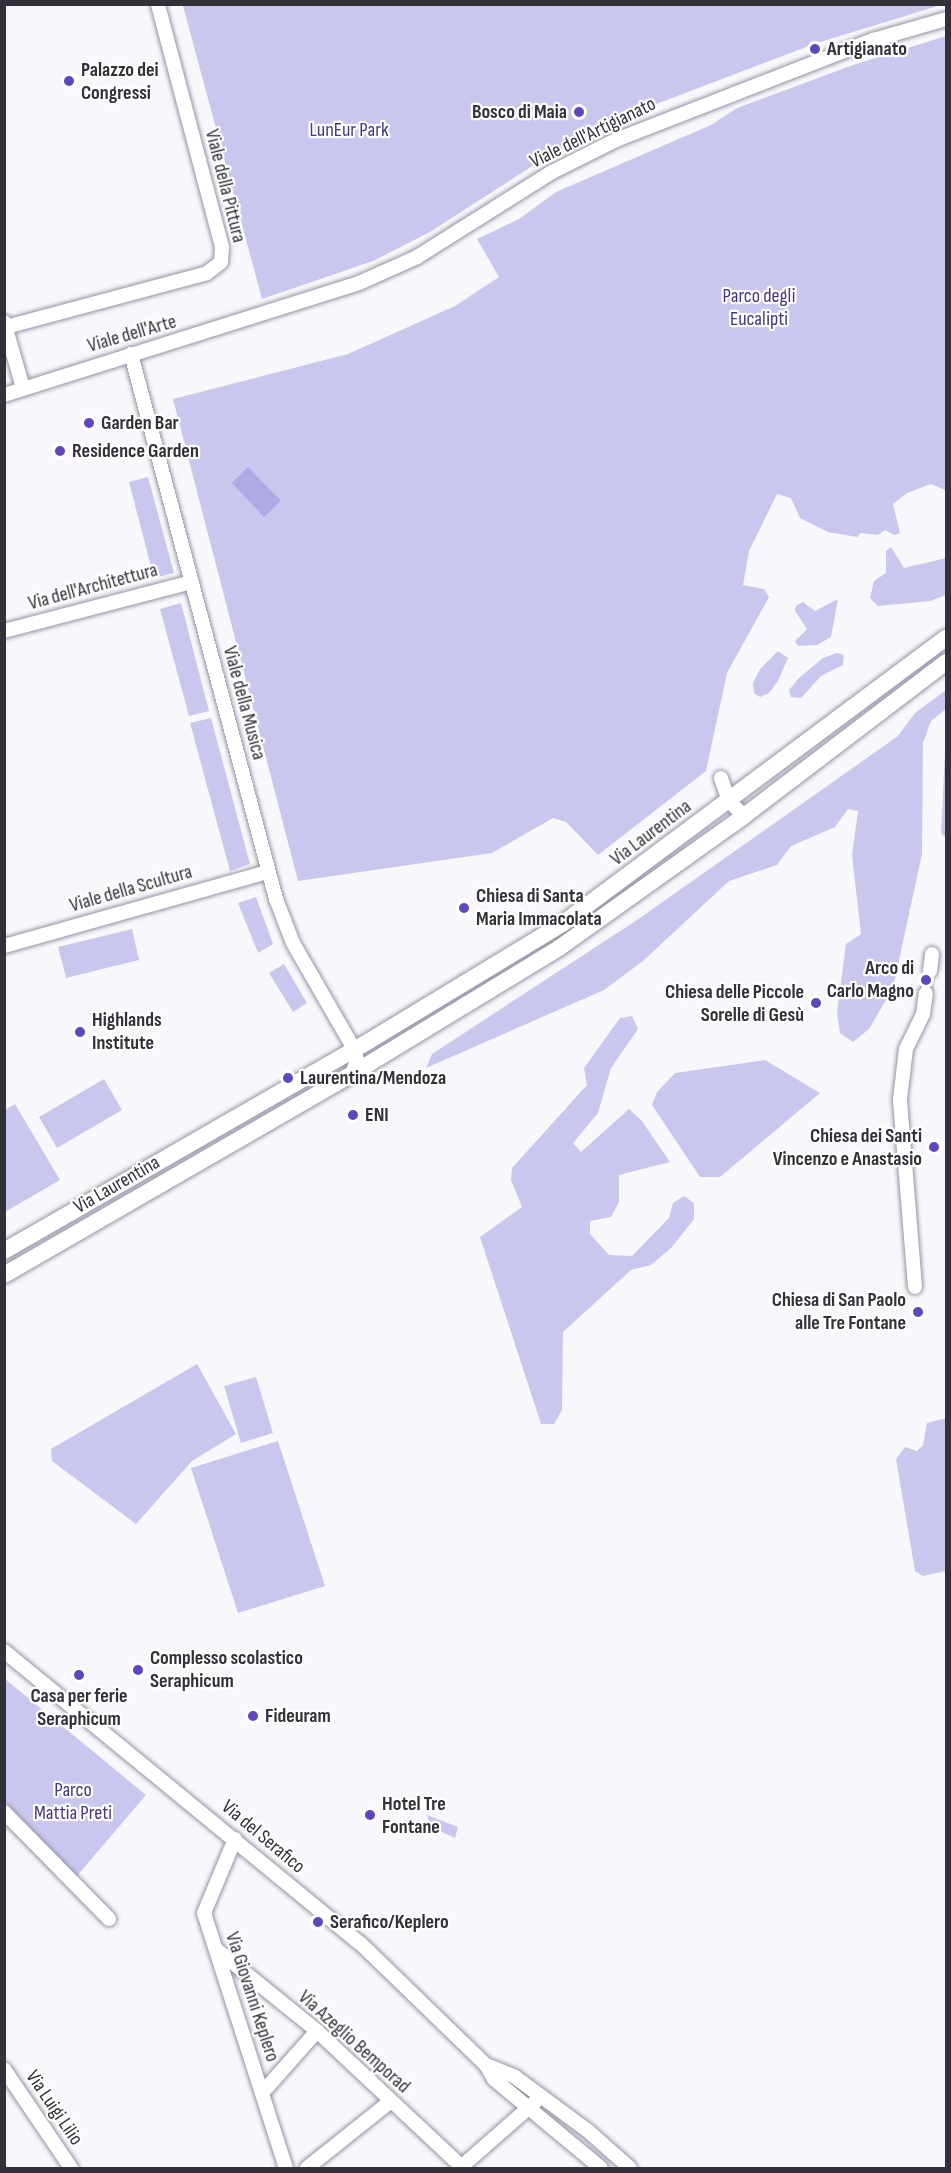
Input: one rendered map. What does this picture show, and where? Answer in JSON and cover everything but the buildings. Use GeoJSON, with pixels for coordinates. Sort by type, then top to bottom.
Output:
{"type":"FeatureCollection","features":[{"type":"Feature","properties":{"kind":"main road","name":"Via Laurentina"},"geometry":{"type":"LineString","coordinates":[[4,1251],[354,1049],[562,924],[946,638]]}},
{"type":"Feature","properties":{"kind":"main road","name":"Via Laurentina"},"geometry":{"type":"LineString","coordinates":[[4,1275],[352,1074],[560,948],[744,816],[946,662]]}},
{"type":"Feature","properties":{"kind":"street","name":"Viale della Pittura"},"geometry":{"type":"LineString","coordinates":[[5,324],[207,273],[221,262],[222,247],[158,4]]}},
{"type":"Feature","properties":{"kind":"street","name":"Viale dell'Artigianato"},"geometry":{"type":"LineString","coordinates":[[271,314],[399,266],[552,172],[658,122],[873,40],[946,19]]}},
{"type":"Feature","properties":{"kind":"street","name":"Viale dell'Arte"},"geometry":{"type":"LineString","coordinates":[[4,395],[131,354],[271,314]]}},
{"type":"Feature","properties":{"kind":"street"},"geometry":{"type":"LineString","coordinates":[[5,324],[23,388]]}},
{"type":"Feature","properties":{"kind":"street","name":"Viale della Musica"},"geometry":{"type":"LineString","coordinates":[[131,354],[268,872],[288,933],[354,1049]]}},
{"type":"Feature","properties":{"kind":"street","name":"Via dell'Architettura"},"geometry":{"type":"LineString","coordinates":[[4,631],[192,582]]}},
{"type":"Feature","properties":{"kind":"street"},"geometry":{"type":"LineString","coordinates":[[721,778],[729,801],[744,816]]}},
{"type":"Feature","properties":{"kind":"street","name":"Viale della Scultura"},"geometry":{"type":"LineString","coordinates":[[4,946],[268,872]]}},
{"type":"Feature","properties":{"kind":"street"},"geometry":{"type":"LineString","coordinates":[[930,971],[932,954]]}},
{"type":"Feature","properties":{"kind":"street"},"geometry":{"type":"LineString","coordinates":[[915,1287],[900,1099],[906,1048],[923,1014],[926,993]]}},
{"type":"Feature","properties":{"kind":"street"},"geometry":{"type":"LineString","coordinates":[[352,1074],[357,1060],[354,1049]]}},
{"type":"Feature","properties":{"kind":"street"},"geometry":{"type":"LineString","coordinates":[[242,1114],[252,1131]]}},
{"type":"Feature","properties":{"kind":"street","name":"Via del Serafico"},"geometry":{"type":"LineString","coordinates":[[4,1651],[360,1943],[486,2065],[494,2079],[601,2169]]}},
{"type":"Feature","properties":{"kind":"street"},"geometry":{"type":"LineString","coordinates":[[4,1812],[109,1920]]}},
{"type":"Feature","properties":{"kind":"street","name":"Via Giovanni Keplero"},"geometry":{"type":"LineString","coordinates":[[235,1839],[204,1913],[286,2169]]}},
{"type":"Feature","properties":{"kind":"street","name":"Via Azeglio Bemporad"},"geometry":{"type":"LineString","coordinates":[[217,1950],[316,2031],[461,2168]]}},
{"type":"Feature","properties":{"kind":"street"},"geometry":{"type":"LineString","coordinates":[[262,2093],[316,2031]]}},
{"type":"Feature","properties":{"kind":"street","name":"Via del Serafico"},"geometry":{"type":"LineString","coordinates":[[486,2065],[515,2077],[587,2130],[630,2169]]}},
{"type":"Feature","properties":{"kind":"street","name":"Via Luigi Lilio"},"geometry":{"type":"LineString","coordinates":[[4,2069],[71,2169]]}},
{"type":"Feature","properties":{"kind":"street"},"geometry":{"type":"LineString","coordinates":[[461,2168],[529,2109],[540,2096]]}},
{"type":"Feature","properties":{"kind":"street"},"geometry":{"type":"LineString","coordinates":[[307,2169],[391,2101]]}},
{"type":"Feature","properties":{"kind":"green space","name":"LunEur Park"},"geometry":{"type":"Polygon","coordinates":[[[190,4],[941,5],[817,43],[651,106],[548,156],[430,232],[373,261],[262,299],[183,6],[190,4]]]}},
{"type":"Feature","properties":{"kind":"green space","name":"Parco degli Eucalipti"},"geometry":{"type":"Polygon","coordinates":[[[946,36],[946,502],[945,490],[931,484],[907,493],[893,504],[900,533],[894,535],[885,530],[878,535],[861,533],[857,537],[828,532],[800,518],[791,498],[777,494],[749,551],[743,585],[764,589],[769,597],[727,673],[706,771],[598,855],[566,822],[553,818],[492,853],[298,881],[173,399],[348,354],[455,306],[499,277],[477,239],[519,219],[556,192],[711,125],[737,108],[853,65],[946,36]]]}},
{"type":"Feature","properties":{"kind":"green space"},"geometry":{"type":"Polygon","coordinates":[[[148,477],[174,573],[154,578],[129,482],[148,477]]]}},
{"type":"Feature","properties":{"kind":"green space"},"geometry":{"type":"Polygon","coordinates":[[[891,547],[904,568],[946,558],[946,595],[930,601],[878,606],[870,598],[874,581],[886,573],[886,551],[891,547]]]}},
{"type":"Feature","properties":{"kind":"green space"},"geometry":{"type":"Polygon","coordinates":[[[838,599],[831,637],[817,645],[798,646],[795,641],[807,629],[795,611],[796,606],[803,602],[815,611],[838,599]]]}},
{"type":"Feature","properties":{"kind":"green space"},"geometry":{"type":"Polygon","coordinates":[[[181,603],[209,711],[189,716],[160,609],[181,603]]]}},
{"type":"Feature","properties":{"kind":"green space"},"geometry":{"type":"Polygon","coordinates":[[[778,651],[788,658],[778,681],[769,693],[760,697],[754,693],[753,683],[760,669],[778,651]]]}},
{"type":"Feature","properties":{"kind":"green space"},"geometry":{"type":"Polygon","coordinates":[[[837,653],[844,655],[843,665],[821,676],[801,698],[791,697],[789,690],[799,678],[823,658],[837,653]]]}},
{"type":"Feature","properties":{"kind":"green space"},"geometry":{"type":"Polygon","coordinates":[[[946,690],[946,709],[931,721],[923,743],[922,854],[893,988],[869,1029],[853,1042],[840,1033],[837,1013],[846,944],[861,934],[852,855],[858,811],[848,809],[835,827],[791,846],[777,865],[729,881],[643,961],[604,990],[426,1068],[432,1054],[637,920],[898,736],[915,713],[946,690]]]}},
{"type":"Feature","properties":{"kind":"green space"},"geometry":{"type":"Polygon","coordinates":[[[211,718],[250,864],[230,871],[190,723],[211,718]]]}},
{"type":"Feature","properties":{"kind":"green space"},"geometry":{"type":"Polygon","coordinates":[[[946,733],[946,838],[941,833],[946,733]]]}},
{"type":"Feature","properties":{"kind":"green space"},"geometry":{"type":"Polygon","coordinates":[[[256,897],[273,944],[258,953],[238,903],[256,897]]]}},
{"type":"Feature","properties":{"kind":"green space"},"geometry":{"type":"Polygon","coordinates":[[[132,929],[139,960],[66,978],[58,947],[132,929]]]}},
{"type":"Feature","properties":{"kind":"green space"},"geometry":{"type":"Polygon","coordinates":[[[284,964],[307,1003],[293,1012],[269,973],[284,964]]]}},
{"type":"Feature","properties":{"kind":"green space"},"geometry":{"type":"Polygon","coordinates":[[[632,1016],[638,1029],[611,1068],[598,1113],[573,1143],[581,1152],[629,1109],[642,1121],[670,1162],[619,1175],[619,1202],[611,1217],[590,1221],[590,1234],[609,1255],[632,1256],[669,1218],[673,1203],[684,1196],[694,1203],[694,1219],[672,1247],[651,1265],[631,1270],[563,1332],[562,1410],[554,1424],[541,1424],[480,1237],[522,1207],[511,1180],[512,1168],[587,1085],[584,1068],[620,1018],[632,1016]]]}},
{"type":"Feature","properties":{"kind":"green space"},"geometry":{"type":"Polygon","coordinates":[[[765,1060],[820,1093],[720,1177],[700,1177],[652,1105],[657,1092],[675,1073],[765,1060]]]}},
{"type":"Feature","properties":{"kind":"green space"},"geometry":{"type":"Polygon","coordinates":[[[104,1079],[122,1110],[57,1148],[39,1117],[104,1079]]]}},
{"type":"Feature","properties":{"kind":"green space"},"geometry":{"type":"Polygon","coordinates":[[[15,1104],[60,1180],[5,1212],[5,1110],[15,1104]]]}},
{"type":"Feature","properties":{"kind":"green space"},"geometry":{"type":"Polygon","coordinates":[[[197,1364],[236,1434],[192,1461],[136,1524],[52,1461],[51,1449],[197,1364]]]}},
{"type":"Feature","properties":{"kind":"green space"},"geometry":{"type":"Polygon","coordinates":[[[256,1377],[273,1433],[241,1443],[224,1386],[256,1377]]]}},
{"type":"Feature","properties":{"kind":"green space"},"geometry":{"type":"Polygon","coordinates":[[[946,1418],[946,1571],[923,1576],[915,1571],[896,1459],[905,1447],[917,1451],[923,1445],[927,1423],[946,1418]]]}},
{"type":"Feature","properties":{"kind":"green space"},"geometry":{"type":"Polygon","coordinates":[[[278,1441],[325,1586],[238,1613],[191,1468],[278,1441]]]}},
{"type":"Feature","properties":{"kind":"green space","name":"Parco Mattia Preti"},"geometry":{"type":"Polygon","coordinates":[[[4,1678],[146,1795],[76,1877],[5,1802],[4,1678]]]}},
{"type":"Feature","properties":{"kind":"green space"},"geometry":{"type":"Polygon","coordinates":[[[427,1815],[458,1827],[455,1838],[431,1827],[427,1815]]]}},
{"type":"Feature","properties":{"kind":"shaded area"},"geometry":{"type":"Polygon","coordinates":[[[248,467],[281,501],[264,517],[232,483],[248,467]]]}},
{"type":"Feature","properties":{"kind":"tunnel"},"geometry":{"type":"LineString","coordinates":[[926,993],[930,971]]}},
{"type":"Feature","properties":{"kind":"place","name":"Artigianato"},"geometry":{"type":"Point","coordinates":[815,49]}},
{"type":"Feature","properties":{"kind":"place","name":"Palazzo dei Congressi"},"geometry":{"type":"Point","coordinates":[69,81]}},
{"type":"Feature","properties":{"kind":"place","name":"Bosco di Maia"},"geometry":{"type":"Point","coordinates":[579,112]}},
{"type":"Feature","properties":{"kind":"place","name":"Garden Bar"},"geometry":{"type":"Point","coordinates":[89,423]}},
{"type":"Feature","properties":{"kind":"place","name":"Residence Garden"},"geometry":{"type":"Point","coordinates":[60,451]}},
{"type":"Feature","properties":{"kind":"place","name":"Chiesa di Santa Maria Immacolata"},"geometry":{"type":"Point","coordinates":[464,908]}},
{"type":"Feature","properties":{"kind":"place","name":"Arco di Carlo Magno"},"geometry":{"type":"Point","coordinates":[926,980]}},
{"type":"Feature","properties":{"kind":"place","name":"Chiesa delle Piccole Sorelle di Gesù"},"geometry":{"type":"Point","coordinates":[816,1003]}},
{"type":"Feature","properties":{"kind":"place","name":"Highlands Institute"},"geometry":{"type":"Point","coordinates":[80,1032]}},
{"type":"Feature","properties":{"kind":"place","name":"Laurentina/Mendoza"},"geometry":{"type":"Point","coordinates":[288,1078]}},
{"type":"Feature","properties":{"kind":"place","name":"ENI"},"geometry":{"type":"Point","coordinates":[353,1115]}},
{"type":"Feature","properties":{"kind":"place","name":"Chiesa dei Santi Vincenzo e Anastasio"},"geometry":{"type":"Point","coordinates":[934,1147]}},
{"type":"Feature","properties":{"kind":"place","name":"Chiesa di San Paolo alle Tre Fontane"},"geometry":{"type":"Point","coordinates":[918,1312]}},
{"type":"Feature","properties":{"kind":"place","name":"Complesso scolastico Seraphicum"},"geometry":{"type":"Point","coordinates":[138,1670]}},
{"type":"Feature","properties":{"kind":"place","name":"Casa per ferie Seraphicum"},"geometry":{"type":"Point","coordinates":[79,1675]}},
{"type":"Feature","properties":{"kind":"place","name":"Fideuram"},"geometry":{"type":"Point","coordinates":[253,1716]}},
{"type":"Feature","properties":{"kind":"place","name":"Hotel Tre Fontane"},"geometry":{"type":"Point","coordinates":[370,1815]}},
{"type":"Feature","properties":{"kind":"place","name":"Serafico/Keplero"},"geometry":{"type":"Point","coordinates":[318,1922]}}]}
